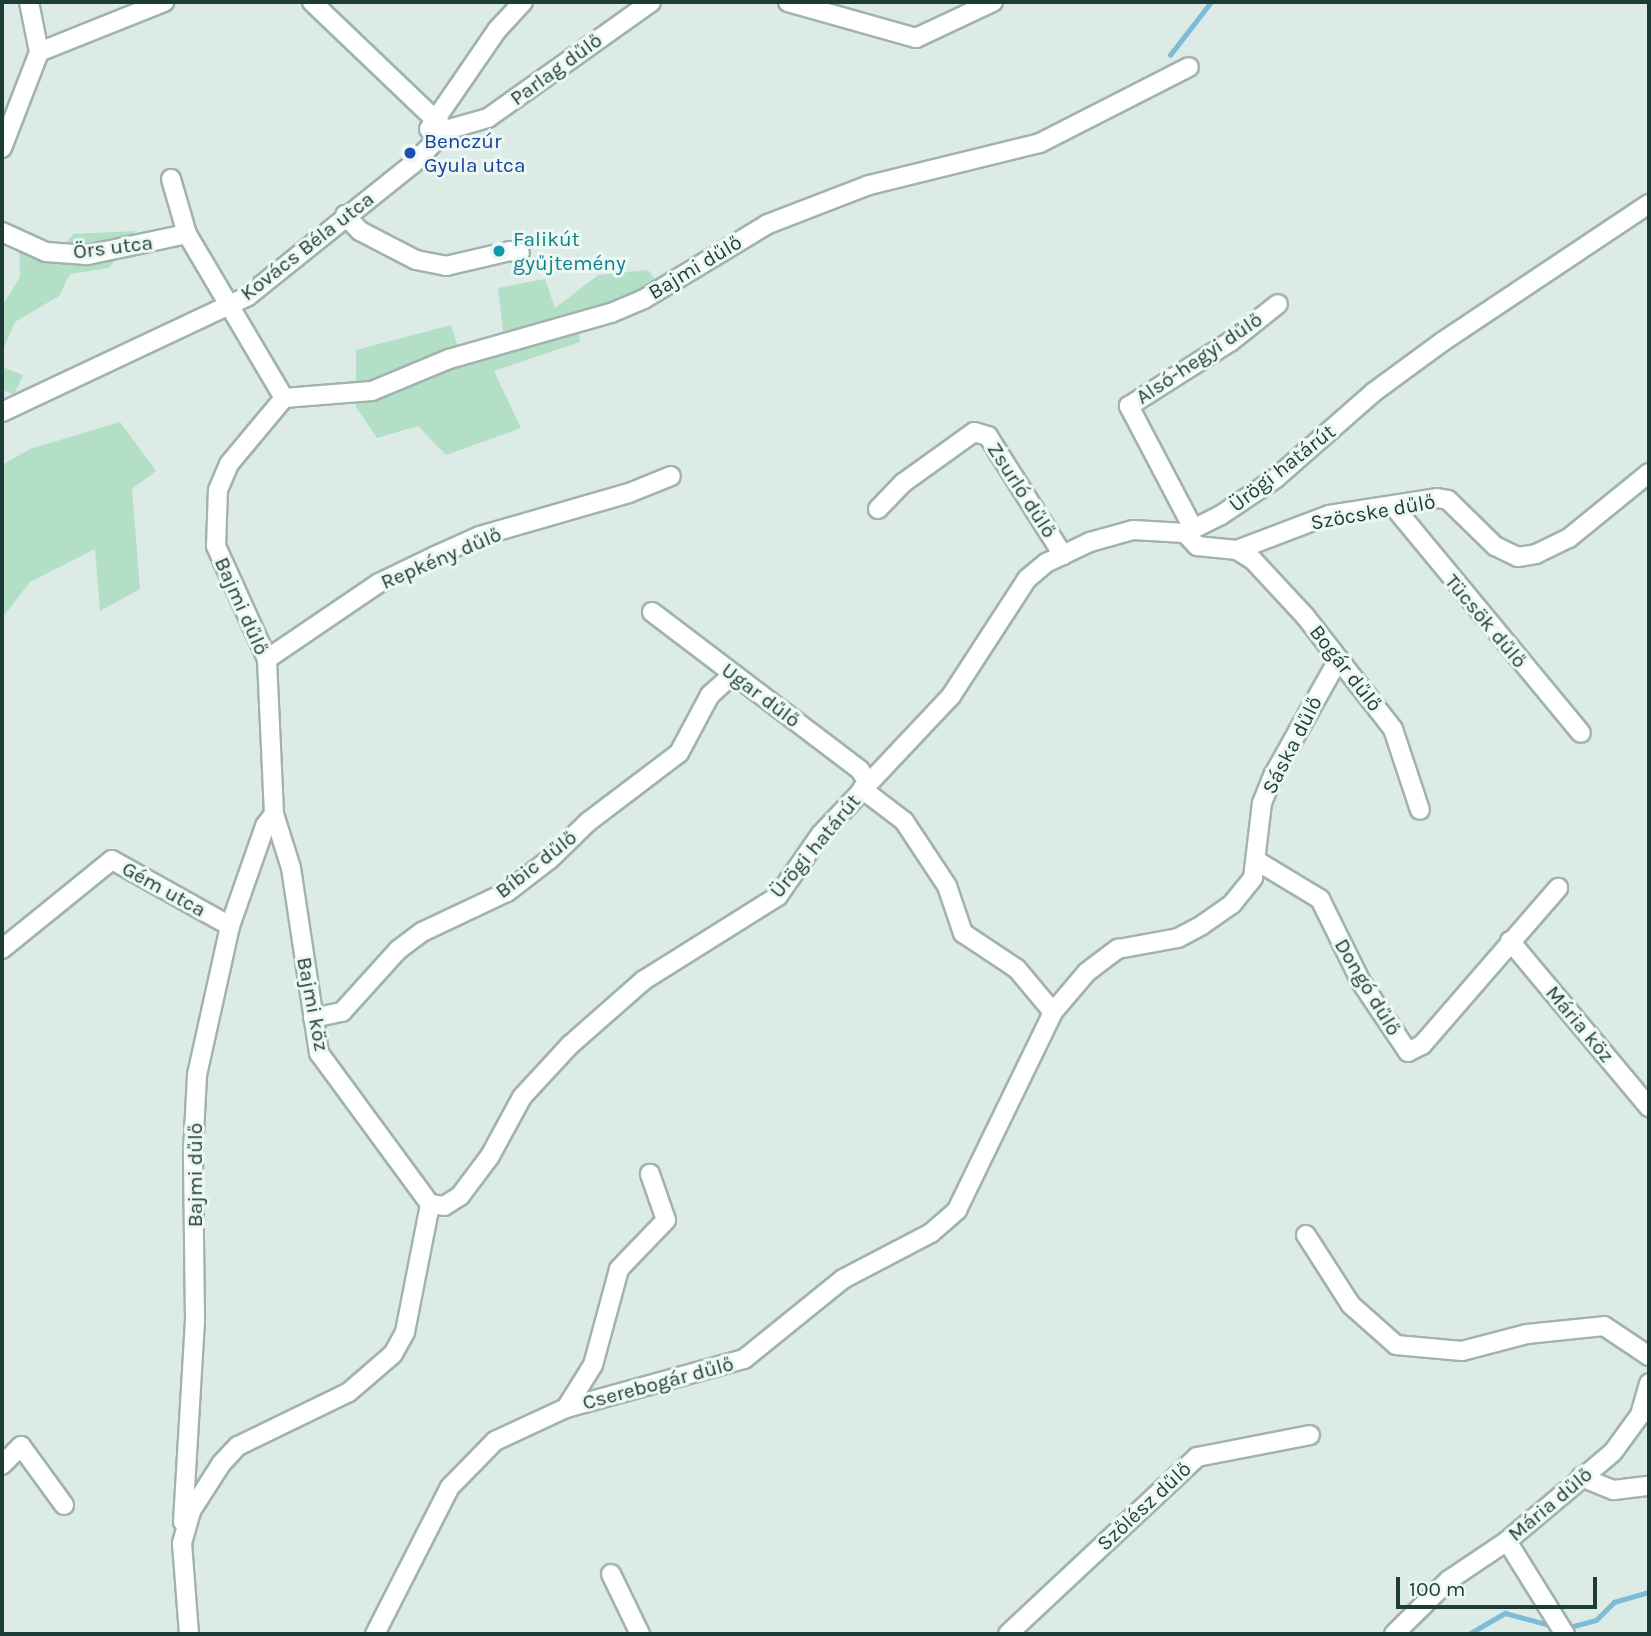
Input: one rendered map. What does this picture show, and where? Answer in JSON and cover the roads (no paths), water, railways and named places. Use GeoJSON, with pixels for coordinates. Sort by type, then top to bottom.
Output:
{"type":"FeatureCollection","features":[{"type":"Feature","properties":{"kind":"street"},"geometry":{"type":"LineString","coordinates":[[2,148],[39,52],[29,2]]}},
{"type":"Feature","properties":{"kind":"street"},"geometry":{"type":"LineString","coordinates":[[39,52],[163,2]]}},
{"type":"Feature","properties":{"kind":"street"},"geometry":{"type":"LineString","coordinates":[[312,2],[445,126],[497,30],[523,2]]}},
{"type":"Feature","properties":{"kind":"street","name":"Parlag dűlő"},"geometry":{"type":"LineString","coordinates":[[445,126],[488,118],[651,2]]}},
{"type":"Feature","properties":{"kind":"street"},"geometry":{"type":"LineString","coordinates":[[788,2],[916,38],[993,2]]}},
{"type":"Feature","properties":{"kind":"street","name":"Bajmi dűlő"},"geometry":{"type":"LineString","coordinates":[[182,1543],[195,1321],[193,1152],[197,1075],[230,926],[265,826],[274,814],[267,659],[216,546],[218,490],[229,464],[284,398],[372,391],[449,359],[611,313],[644,299],[703,259],[768,224],[881,182],[1040,143],[1188,67]]}},
{"type":"Feature","properties":{"kind":"street","name":"Kovács Béla utca"},"geometry":{"type":"LineString","coordinates":[[2,412],[63,379],[248,296],[345,215],[413,164],[445,126]]}},
{"type":"Feature","properties":{"kind":"street"},"geometry":{"type":"LineString","coordinates":[[171,179],[187,234],[284,398]]}},
{"type":"Feature","properties":{"kind":"street","name":"Ürögi határút"},"geometry":{"type":"LineString","coordinates":[[430,1204],[444,1206],[460,1196],[490,1156],[522,1097],[570,1045],[644,980],[778,896],[821,834],[864,785],[951,696],[1027,579],[1063,555],[1133,530],[1189,530],[1276,478],[1374,393],[1442,342],[1649,204]]}},
{"type":"Feature","properties":{"kind":"street"},"geometry":{"type":"LineString","coordinates":[[345,215],[360,232],[416,260],[446,266],[510,251],[520,253]]}},
{"type":"Feature","properties":{"kind":"street","name":"Örs utca"},"geometry":{"type":"LineString","coordinates":[[2,232],[46,252],[87,255],[187,234]]}},
{"type":"Feature","properties":{"kind":"street","name":"Alsó-hegyi dűlő"},"geometry":{"type":"LineString","coordinates":[[1189,530],[1129,406],[1230,342],[1278,304]]}},
{"type":"Feature","properties":{"kind":"street","name":"Zsurló dűlő"},"geometry":{"type":"LineString","coordinates":[[878,509],[902,482],[974,432],[988,436],[1063,555]]}},
{"type":"Feature","properties":{"kind":"street","name":"Szöcske dűlő"},"geometry":{"type":"LineString","coordinates":[[1189,530],[1198,546],[1237,550],[1329,516],[1448,499],[1496,546],[1518,557],[1536,554],[1569,538],[1649,473]]}},
{"type":"Feature","properties":{"kind":"street","name":"Repkény dűlő"},"geometry":{"type":"LineString","coordinates":[[267,659],[379,583],[435,556],[480,536],[629,493],[671,476]]}},
{"type":"Feature","properties":{"kind":"street","name":"Tücsök dűlő"},"geometry":{"type":"LineString","coordinates":[[1394,508],[1580,733]]}},
{"type":"Feature","properties":{"kind":"street","name":"Bogár dűlő"},"geometry":{"type":"LineString","coordinates":[[1237,550],[1275,582],[1393,729],[1420,810]]}},
{"type":"Feature","properties":{"kind":"street","name":"Ugar dűlő"},"geometry":{"type":"LineString","coordinates":[[652,612],[860,770],[864,785],[904,821],[947,886],[963,933],[1017,969],[1053,1012]]}},
{"type":"Feature","properties":{"kind":"street","name":"Sáska dűlő"},"geometry":{"type":"LineString","coordinates":[[1053,1012],[1104,955],[1178,938],[1232,904],[1253,878],[1262,803],[1273,774],[1338,660]]}},
{"type":"Feature","properties":{"kind":"street","name":"Bíbic dűlő"},"geometry":{"type":"LineString","coordinates":[[313,1018],[342,1012],[398,950],[422,932],[508,892],[550,859],[588,821],[679,752],[710,695],[732,674]]}},
{"type":"Feature","properties":{"kind":"street","name":"Bajmi köz"},"geometry":{"type":"LineString","coordinates":[[274,814],[291,868],[319,1053],[339,1086],[430,1204]]}},
{"type":"Feature","properties":{"kind":"street","name":"Gém utca"},"geometry":{"type":"LineString","coordinates":[[2,948],[112,860],[230,926]]}},
{"type":"Feature","properties":{"kind":"street","name":"Dongó dűlő"},"geometry":{"type":"LineString","coordinates":[[1256,861],[1321,899],[1361,982],[1408,1052],[1422,1045],[1558,888]]}},
{"type":"Feature","properties":{"kind":"street","name":"Mária köz"},"geometry":{"type":"LineString","coordinates":[[1510,941],[1649,1107]]}},
{"type":"Feature","properties":{"kind":"street","name":"Cserebogár dűlő"},"geometry":{"type":"LineString","coordinates":[[375,1634],[450,1487],[495,1441],[566,1408],[744,1359],[843,1279],[931,1233],[957,1210],[1053,1012]]}},
{"type":"Feature","properties":{"kind":"street"},"geometry":{"type":"LineString","coordinates":[[566,1408],[593,1365],[619,1269],[666,1220],[650,1174]]}},
{"type":"Feature","properties":{"kind":"street"},"geometry":{"type":"LineString","coordinates":[[189,1634],[182,1543],[191,1511],[238,1446],[326,1407],[375,1375],[393,1354],[405,1332],[430,1204]]}},
{"type":"Feature","properties":{"kind":"street"},"geometry":{"type":"LineString","coordinates":[[1306,1235],[1351,1304],[1396,1345],[1462,1351],[1527,1334],[1604,1326],[1649,1356]]}},
{"type":"Feature","properties":{"kind":"street","name":"Mária dűlő"},"geometry":{"type":"LineString","coordinates":[[1394,1634],[1449,1580],[1507,1541],[1613,1452],[1640,1415],[1649,1383]]}},
{"type":"Feature","properties":{"kind":"street","name":"Szőlész dűlő"},"geometry":{"type":"LineString","coordinates":[[1008,1634],[1197,1457],[1310,1435]]}},
{"type":"Feature","properties":{"kind":"street"},"geometry":{"type":"LineString","coordinates":[[2,1465],[21,1446],[64,1504]]}},
{"type":"Feature","properties":{"kind":"street"},"geometry":{"type":"LineString","coordinates":[[1581,1477],[1614,1490],[1649,1486]]}},
{"type":"Feature","properties":{"kind":"street"},"geometry":{"type":"LineString","coordinates":[[1507,1541],[1562,1629]]}},
{"type":"Feature","properties":{"kind":"street"},"geometry":{"type":"LineString","coordinates":[[611,1574],[640,1634]]}},
{"type":"Feature","properties":{"kind":"waterway"},"geometry":{"type":"LineString","coordinates":[[1170,55],[1211,2]]}},
{"type":"Feature","properties":{"kind":"waterway"},"geometry":{"type":"LineString","coordinates":[[1566,1628],[1596,1620],[1614,1602],[1649,1592]]}},
{"type":"Feature","properties":{"kind":"waterway"},"geometry":{"type":"LineString","coordinates":[[1469,1634],[1505,1613],[1554,1626]]}},
{"type":"Feature","properties":{"kind":"place","name":"Benczúr Gyula utca"},"geometry":{"type":"Point","coordinates":[410,153]}},
{"type":"Feature","properties":{"kind":"place","name":"Falikút gyűjtemény"},"geometry":{"type":"Point","coordinates":[499,251]}}]}
